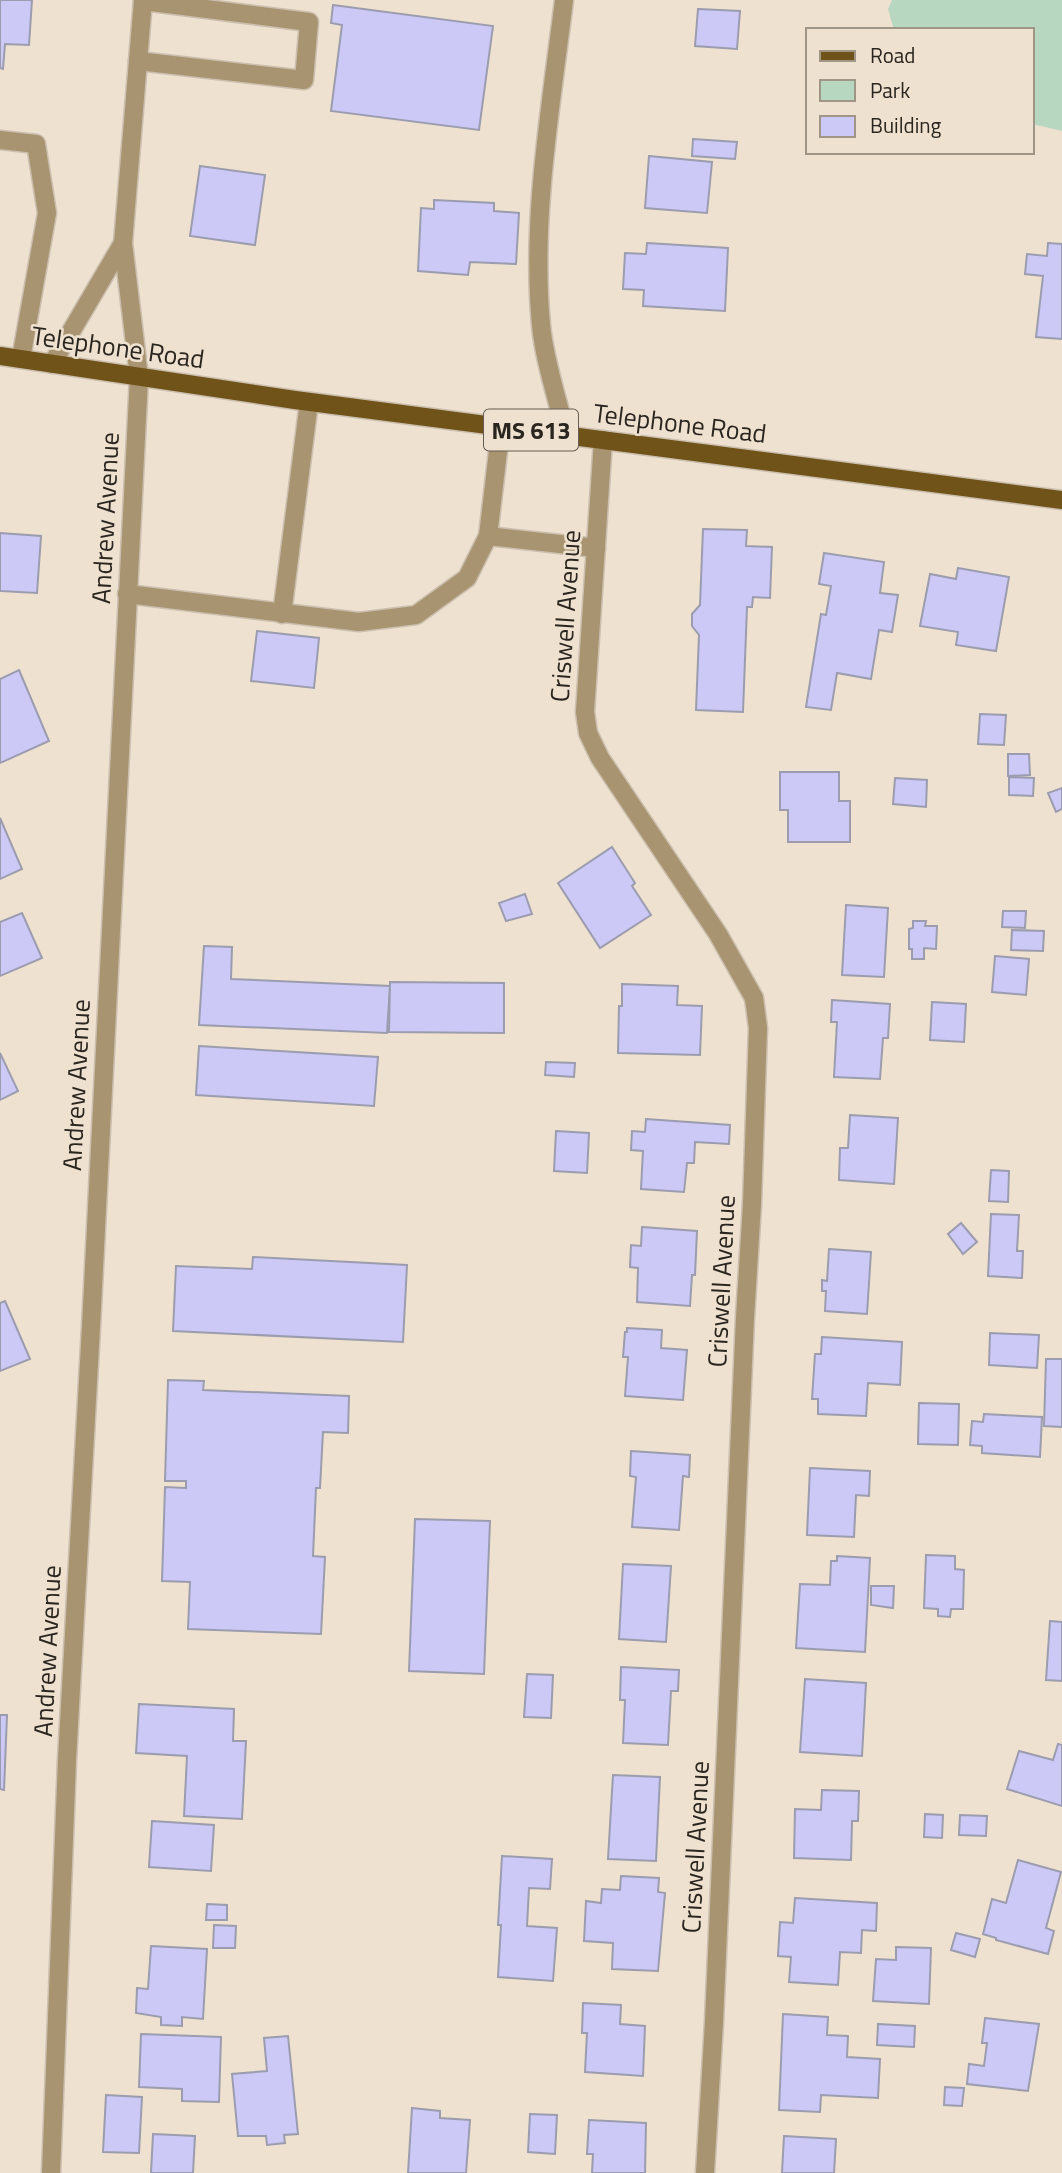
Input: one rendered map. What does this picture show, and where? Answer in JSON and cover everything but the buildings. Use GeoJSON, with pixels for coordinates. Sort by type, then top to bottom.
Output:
{"type":"FeatureCollection","features":[{"type":"Feature","properties":{"kind":"main road","name":"Telephone Road"},"geometry":{"type":"LineString","coordinates":[[0,356],[309,402],[1062,500]]}},
{"type":"Feature","properties":{"kind":"street"},"geometry":{"type":"LineString","coordinates":[[564,0],[542,181],[538,275],[541,329],[566,435]]}},
{"type":"Feature","properties":{"kind":"street"},"geometry":{"type":"LineString","coordinates":[[138,61],[304,80],[309,22],[143,1]]}},
{"type":"Feature","properties":{"kind":"street","name":"Andrew Avenue"},"geometry":{"type":"LineString","coordinates":[[51,2173],[67,1760],[139,376],[123,243],[143,1]]}},
{"type":"Feature","properties":{"kind":"street"},"geometry":{"type":"LineString","coordinates":[[0,140],[36,144],[47,214],[21,359]]}},
{"type":"Feature","properties":{"kind":"street"},"geometry":{"type":"LineString","coordinates":[[52,364],[123,243]]}},
{"type":"Feature","properties":{"kind":"street"},"geometry":{"type":"LineString","coordinates":[[282,614],[309,402]]}},
{"type":"Feature","properties":{"kind":"street"},"geometry":{"type":"LineString","coordinates":[[127,594],[359,622],[416,615],[467,578],[488,536],[501,426]]}},
{"type":"Feature","properties":{"kind":"street","name":"Criswell Avenue"},"geometry":{"type":"LineString","coordinates":[[603,440],[585,712],[588,733],[600,758],[718,934],[754,998],[758,1028],[715,2008],[705,2173]]}},
{"type":"Feature","properties":{"kind":"street"},"geometry":{"type":"LineString","coordinates":[[488,536],[596,548]]}},
{"type":"Feature","properties":{"kind":"green space"},"geometry":{"type":"Polygon","coordinates":[[[892,0],[1062,0],[1062,131],[1034,124],[1034,28],[893,28],[888,9],[892,0]]]}}]}
